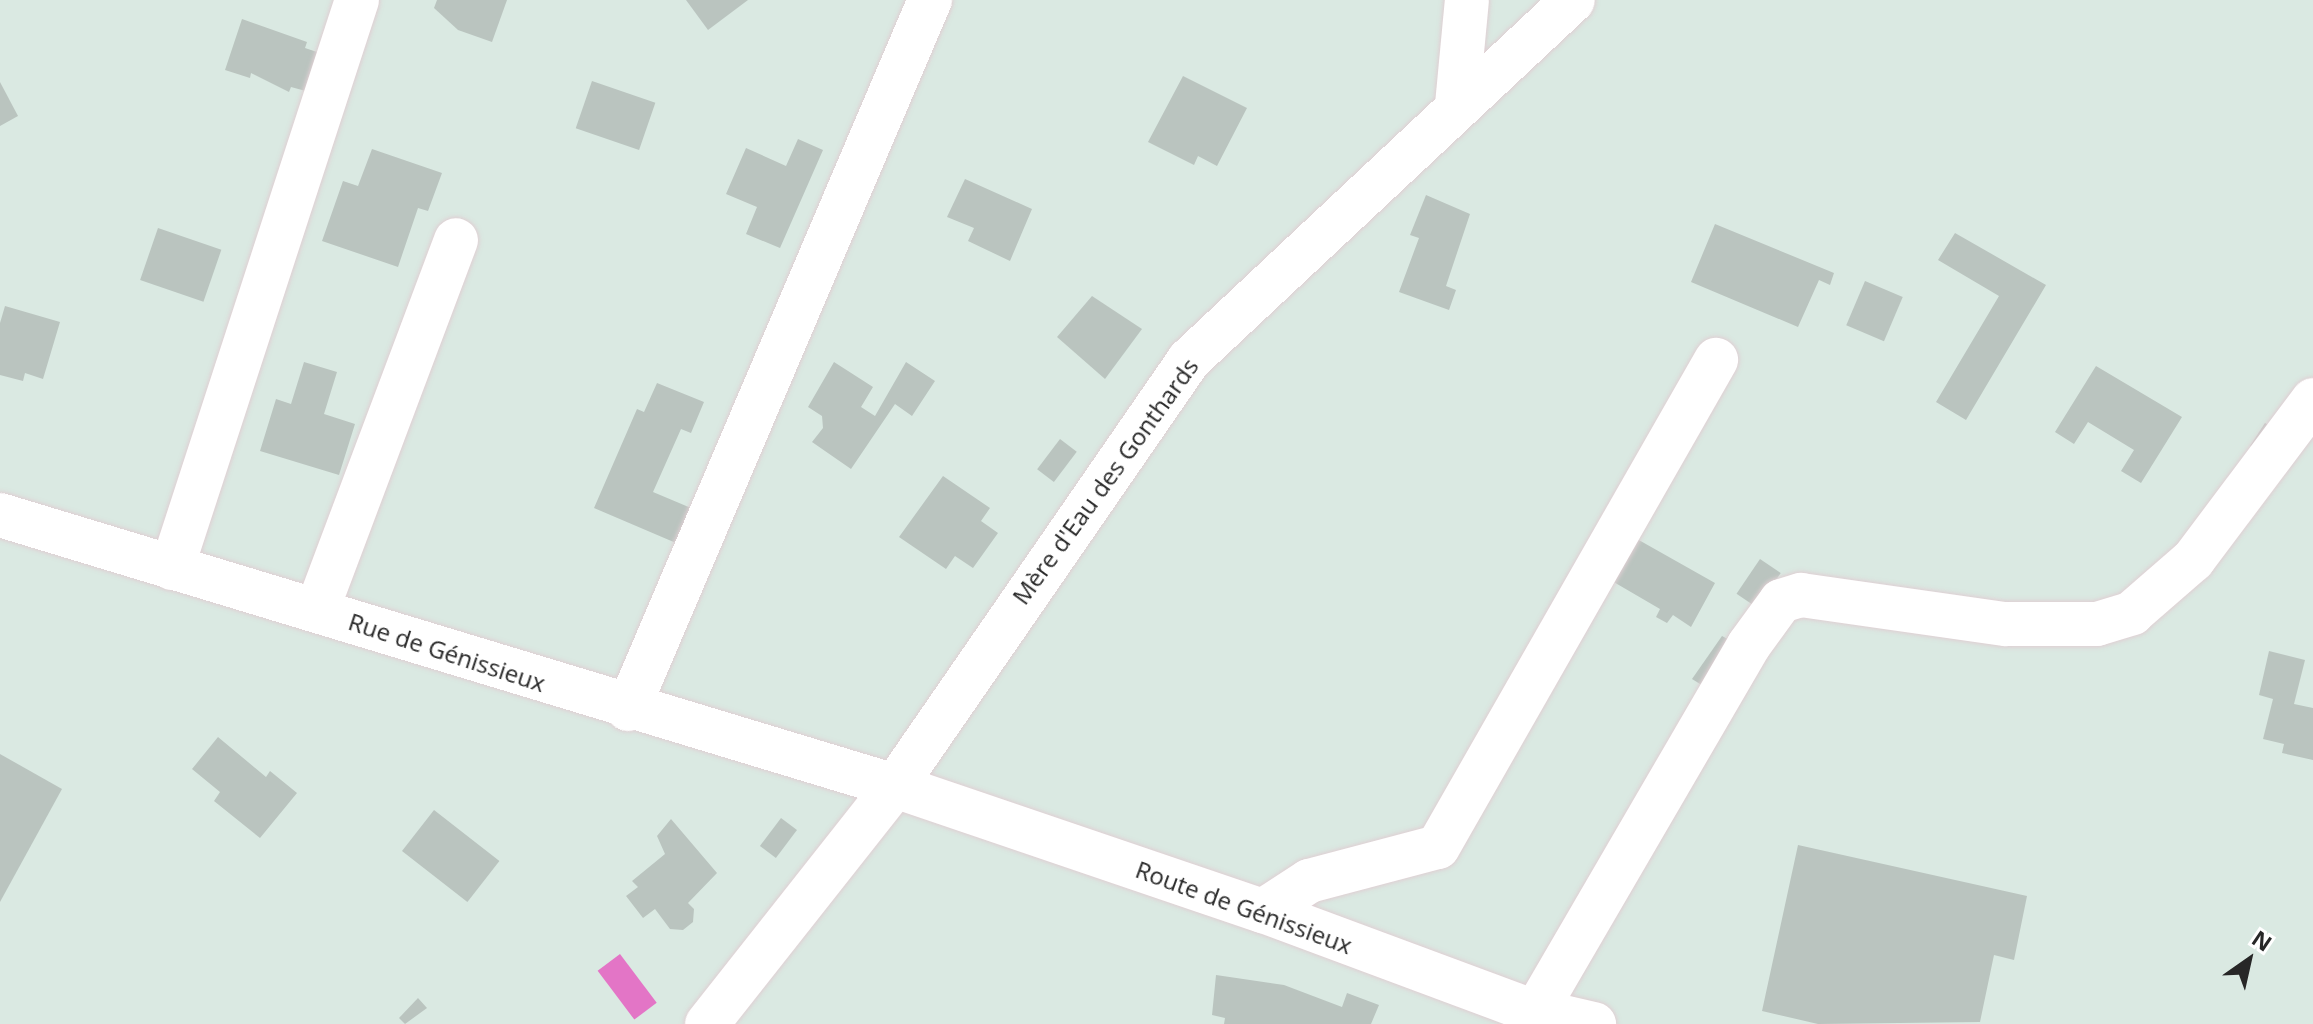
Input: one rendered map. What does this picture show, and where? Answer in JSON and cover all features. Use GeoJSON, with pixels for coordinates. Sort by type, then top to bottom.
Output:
{"type":"FeatureCollection","features":[{"type":"Feature","properties":{"kind":"street"},"geometry":{"type":"LineString","coordinates":[[172,568],[357,0]]}},
{"type":"Feature","properties":{"kind":"street"},"geometry":{"type":"LineString","coordinates":[[628,709],[930,0]]}},
{"type":"Feature","properties":{"kind":"street"},"geometry":{"type":"LineString","coordinates":[[1457,105],[1467,0]]}},
{"type":"Feature","properties":{"kind":"street","name":"Mère d'Eau des Gonthards"},"geometry":{"type":"LineString","coordinates":[[707,1024],[895,786],[1189,360],[1457,105],[1573,0]]}},
{"type":"Feature","properties":{"kind":"street"},"geometry":{"type":"LineString","coordinates":[[317,610],[456,240]]}},
{"type":"Feature","properties":{"kind":"street"},"geometry":{"type":"LineString","coordinates":[[1263,911],[1309,881],[1438,847],[1716,360]]}},
{"type":"Feature","properties":{"kind":"street"},"geometry":{"type":"LineString","coordinates":[[1526,1014],[1749,645],[1781,601],[1801,595],[2006,624],[2097,624],[2132,613],[2193,560],[2313,400]]}},
{"type":"Feature","properties":{"kind":"street","name":"Rue de Génissieux"},"geometry":{"type":"LineString","coordinates":[[0,515],[317,610],[628,709],[895,786]]}},
{"type":"Feature","properties":{"kind":"street","name":"Route de Génissieux"},"geometry":{"type":"LineString","coordinates":[[895,786],[1263,911],[1526,1014],[1594,1024]]}},
{"type":"Feature","properties":{"kind":"shaded area"},"geometry":{"type":"Polygon","coordinates":[[[620,954],[657,1003],[634,1020],[598,971],[620,954]]]}},
{"type":"Feature","properties":{"kind":"building"},"geometry":{"type":"Polygon","coordinates":[[[437,0],[507,0],[492,42],[458,30],[434,8],[437,0]]]}},
{"type":"Feature","properties":{"kind":"building"},"geometry":{"type":"Polygon","coordinates":[[[686,0],[748,0],[708,30],[686,0]]]}},
{"type":"Feature","properties":{"kind":"building"},"geometry":{"type":"Polygon","coordinates":[[[242,19],[307,42],[305,48],[326,55],[313,93],[291,87],[289,92],[251,73],[250,78],[225,70],[242,19]]]}},
{"type":"Feature","properties":{"kind":"building"},"geometry":{"type":"Polygon","coordinates":[[[1183,76],[1247,108],[1217,166],[1198,156],[1194,165],[1148,142],[1183,76]]]}},
{"type":"Feature","properties":{"kind":"building"},"geometry":{"type":"Polygon","coordinates":[[[592,81],[655,103],[639,150],[576,128],[592,81]]]}},
{"type":"Feature","properties":{"kind":"building"},"geometry":{"type":"Polygon","coordinates":[[[0,82],[18,116],[0,126],[0,82]]]}},
{"type":"Feature","properties":{"kind":"building"},"geometry":{"type":"Polygon","coordinates":[[[798,139],[823,150],[780,248],[746,234],[757,207],[726,194],[746,148],[786,166],[798,139]]]}},
{"type":"Feature","properties":{"kind":"building"},"geometry":{"type":"Polygon","coordinates":[[[372,149],[442,173],[428,211],[418,208],[398,267],[322,241],[343,181],[358,186],[372,149]]]}},
{"type":"Feature","properties":{"kind":"building"},"geometry":{"type":"Polygon","coordinates":[[[965,179],[1032,209],[1010,261],[968,241],[974,228],[947,217],[965,179]]]}},
{"type":"Feature","properties":{"kind":"building"},"geometry":{"type":"Polygon","coordinates":[[[1426,195],[1470,214],[1446,286],[1456,290],[1449,310],[1399,292],[1419,238],[1410,235],[1426,195]]]}},
{"type":"Feature","properties":{"kind":"building"},"geometry":{"type":"Polygon","coordinates":[[[1715,224],[1834,273],[1830,285],[1819,280],[1798,327],[1691,282],[1715,224]]]}},
{"type":"Feature","properties":{"kind":"building"},"geometry":{"type":"Polygon","coordinates":[[[158,228],[221,250],[203,302],[140,280],[158,228]]]}},
{"type":"Feature","properties":{"kind":"building"},"geometry":{"type":"Polygon","coordinates":[[[1955,233],[2046,285],[1966,420],[1936,402],[1999,296],[1938,260],[1955,233]]]}},
{"type":"Feature","properties":{"kind":"building"},"geometry":{"type":"Polygon","coordinates":[[[1865,281],[1903,297],[1884,341],[1846,325],[1865,281]]]}},
{"type":"Feature","properties":{"kind":"building"},"geometry":{"type":"Polygon","coordinates":[[[1092,296],[1142,329],[1105,379],[1057,337],[1092,296]]]}},
{"type":"Feature","properties":{"kind":"building"},"geometry":{"type":"Polygon","coordinates":[[[5,306],[60,322],[43,379],[25,373],[23,381],[0,375],[0,323],[5,306]]]}},
{"type":"Feature","properties":{"kind":"building"},"geometry":{"type":"Polygon","coordinates":[[[304,362],[337,372],[324,414],[355,424],[339,475],[260,451],[276,399],[291,404],[304,362]]]}},
{"type":"Feature","properties":{"kind":"building"},"geometry":{"type":"Polygon","coordinates":[[[834,362],[873,387],[861,407],[875,416],[906,362],[935,381],[912,416],[895,404],[851,469],[812,442],[823,428],[822,416],[808,407],[834,362]]]}},
{"type":"Feature","properties":{"kind":"building"},"geometry":{"type":"Polygon","coordinates":[[[2096,366],[2182,417],[2141,483],[2121,471],[2134,450],[2088,422],[2074,444],[2055,432],[2096,366]]]}},
{"type":"Feature","properties":{"kind":"building"},"geometry":{"type":"Polygon","coordinates":[[[657,383],[704,402],[691,433],[681,429],[653,492],[691,508],[676,543],[594,508],[637,409],[644,412],[657,383]]]}},
{"type":"Feature","properties":{"kind":"building"},"geometry":{"type":"Polygon","coordinates":[[[2265,423],[2279,432],[2265,455],[2250,446],[2265,423]]]}},
{"type":"Feature","properties":{"kind":"building"},"geometry":{"type":"Polygon","coordinates":[[[1060,439],[1077,452],[1054,482],[1037,469],[1060,439]]]}},
{"type":"Feature","properties":{"kind":"building"},"geometry":{"type":"Polygon","coordinates":[[[943,476],[990,508],[981,521],[998,533],[973,568],[955,556],[946,569],[899,537],[943,476]]]}},
{"type":"Feature","properties":{"kind":"building"},"geometry":{"type":"Polygon","coordinates":[[[1637,539],[1715,583],[1691,627],[1673,615],[1667,623],[1656,617],[1660,609],[1612,581],[1637,539]]]}},
{"type":"Feature","properties":{"kind":"building"},"geometry":{"type":"Polygon","coordinates":[[[1760,559],[1781,573],[1757,608],[1737,594],[1760,559]]]}},
{"type":"Feature","properties":{"kind":"building"},"geometry":{"type":"Polygon","coordinates":[[[1722,636],[1740,646],[1713,692],[1692,679],[1722,636]]]}},
{"type":"Feature","properties":{"kind":"building"},"geometry":{"type":"Polygon","coordinates":[[[2269,651],[2305,660],[2294,704],[2313,708],[2313,760],[2282,753],[2284,744],[2263,739],[2273,699],[2259,695],[2269,651]]]}},
{"type":"Feature","properties":{"kind":"building"},"geometry":{"type":"Polygon","coordinates":[[[218,737],[266,777],[270,771],[297,793],[260,838],[214,801],[220,792],[192,769],[218,737]]]}},
{"type":"Feature","properties":{"kind":"building"},"geometry":{"type":"Polygon","coordinates":[[[0,754],[62,789],[0,902],[0,754]]]}},
{"type":"Feature","properties":{"kind":"building"},"geometry":{"type":"Polygon","coordinates":[[[434,810],[499,861],[467,902],[402,851],[434,810]]]}},
{"type":"Feature","properties":{"kind":"building"},"geometry":{"type":"Polygon","coordinates":[[[781,818],[797,830],[776,858],[760,846],[781,818]]]}},
{"type":"Feature","properties":{"kind":"building"},"geometry":{"type":"Polygon","coordinates":[[[671,819],[717,873],[688,903],[694,909],[693,922],[683,930],[670,929],[655,909],[643,918],[626,896],[638,887],[632,881],[665,854],[657,836],[671,819]]]}},
{"type":"Feature","properties":{"kind":"building"},"geometry":{"type":"Polygon","coordinates":[[[1798,845],[2027,896],[2014,960],[1994,955],[1980,1022],[1818,1024],[1762,1011],[1798,845]]]}},
{"type":"Feature","properties":{"kind":"building"},"geometry":{"type":"Polygon","coordinates":[[[1216,975],[1284,985],[1342,1007],[1347,993],[1379,1005],[1371,1024],[1224,1024],[1225,1018],[1212,1015],[1216,975]]]}},
{"type":"Feature","properties":{"kind":"building"},"geometry":{"type":"Polygon","coordinates":[[[418,998],[427,1008],[405,1024],[399,1018],[418,998]]]}}]}
